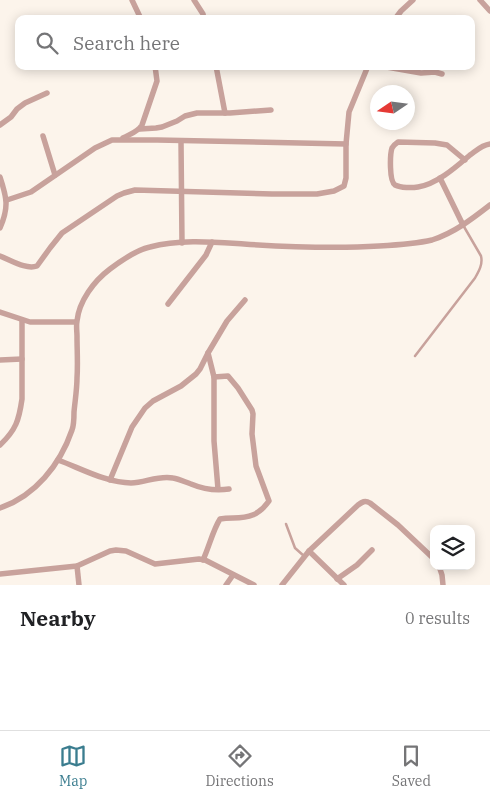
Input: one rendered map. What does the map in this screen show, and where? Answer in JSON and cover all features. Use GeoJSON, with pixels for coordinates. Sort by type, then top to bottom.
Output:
{"type":"FeatureCollection","features":[{"type":"Feature","properties":{"kind":"street"},"geometry":{"type":"LineString","coordinates":[[132,0],[139,15]]}},
{"type":"Feature","properties":{"kind":"street"},"geometry":{"type":"LineString","coordinates":[[194,0],[203,15]]}},
{"type":"Feature","properties":{"kind":"street"},"geometry":{"type":"LineString","coordinates":[[398,15],[414,0]]}},
{"type":"Feature","properties":{"kind":"street"},"geometry":{"type":"LineString","coordinates":[[480,0],[490,11]]}},
{"type":"Feature","properties":{"kind":"street"},"geometry":{"type":"LineString","coordinates":[[140,129],[157,81],[156,70]]}},
{"type":"Feature","properties":{"kind":"street"},"geometry":{"type":"LineString","coordinates":[[217,70],[225,113]]}},
{"type":"Feature","properties":{"kind":"street"},"geometry":{"type":"LineString","coordinates":[[0,256],[34,268],[62,233],[117,196],[128,191],[322,194],[344,186],[346,183],[348,112],[366,70]]}},
{"type":"Feature","properties":{"kind":"street"},"geometry":{"type":"LineString","coordinates":[[404,70],[442,74]]}},
{"type":"Feature","properties":{"kind":"street"},"geometry":{"type":"LineString","coordinates":[[0,125],[25,103],[47,93]]}},
{"type":"Feature","properties":{"kind":"street"},"geometry":{"type":"LineString","coordinates":[[121,140],[140,129],[162,127],[185,116],[197,113],[271,110]]}},
{"type":"Feature","properties":{"kind":"street"},"geometry":{"type":"LineString","coordinates":[[43,136],[55,175]]}},
{"type":"Feature","properties":{"kind":"street"},"geometry":{"type":"LineString","coordinates":[[7,200],[31,192],[102,144],[112,140],[346,144]]}},
{"type":"Feature","properties":{"kind":"street"},"geometry":{"type":"LineString","coordinates":[[181,141],[182,243]]}},
{"type":"Feature","properties":{"kind":"street"},"geometry":{"type":"LineString","coordinates":[[465,160],[447,145],[440,143],[398,142],[393,146],[391,176],[395,185],[418,187],[440,178],[455,168],[465,160],[482,146],[490,144]]}},
{"type":"Feature","properties":{"kind":"street"},"geometry":{"type":"LineString","coordinates":[[0,177],[7,200],[4,219],[0,228]]}},
{"type":"Feature","properties":{"kind":"street"},"geometry":{"type":"LineString","coordinates":[[440,178],[463,225]]}},
{"type":"Feature","properties":{"kind":"street"},"geometry":{"type":"LineString","coordinates":[[0,508],[26,496],[58,460],[72,429],[77,378],[76,322],[82,303],[90,290],[110,269],[130,255],[148,247],[167,243],[212,242],[338,248],[400,245],[431,240],[458,229],[490,206]]}},
{"type":"Feature","properties":{"kind":"street"},"geometry":{"type":"LineString","coordinates":[[168,304],[206,255],[212,242]]}},
{"type":"Feature","properties":{"kind":"street"},"geometry":{"type":"LineString","coordinates":[[110,480],[132,427],[145,408],[153,401],[181,386],[196,374],[227,321],[245,300]]}},
{"type":"Feature","properties":{"kind":"street"},"geometry":{"type":"LineString","coordinates":[[0,312],[22,320],[76,322]]}},
{"type":"Feature","properties":{"kind":"street"},"geometry":{"type":"LineString","coordinates":[[0,445],[10,435],[18,421],[22,399],[22,320]]}},
{"type":"Feature","properties":{"kind":"street"},"geometry":{"type":"LineString","coordinates":[[208,353],[214,378],[214,441],[218,489]]}},
{"type":"Feature","properties":{"kind":"street"},"geometry":{"type":"LineString","coordinates":[[0,360],[22,359]]}},
{"type":"Feature","properties":{"kind":"street"},"geometry":{"type":"LineString","coordinates":[[203,560],[220,519],[249,517],[258,513],[269,501],[256,466],[252,434],[252,410],[228,376],[214,378]]}},
{"type":"Feature","properties":{"kind":"street"},"geometry":{"type":"LineString","coordinates":[[58,460],[119,482],[133,483],[161,477],[182,480],[198,487],[229,489]]}},
{"type":"Feature","properties":{"kind":"street"},"geometry":{"type":"LineString","coordinates":[[282,585],[309,551],[358,505],[365,501],[398,525],[430,554]]}},
{"type":"Feature","properties":{"kind":"street"},"geometry":{"type":"LineString","coordinates":[[0,574],[77,566],[116,550],[126,551],[155,564],[203,560],[254,585]]}},
{"type":"Feature","properties":{"kind":"street"},"geometry":{"type":"LineString","coordinates":[[337,579],[357,565],[372,550]]}},
{"type":"Feature","properties":{"kind":"street"},"geometry":{"type":"LineString","coordinates":[[309,551],[344,585]]}},
{"type":"Feature","properties":{"kind":"street"},"geometry":{"type":"LineString","coordinates":[[77,566],[79,585]]}},
{"type":"Feature","properties":{"kind":"street"},"geometry":{"type":"LineString","coordinates":[[440,570],[443,585]]}},
{"type":"Feature","properties":{"kind":"street"},"geometry":{"type":"LineString","coordinates":[[226,585],[233,575]]}},
{"type":"Feature","properties":{"kind":"lane"},"geometry":{"type":"LineString","coordinates":[[415,356],[481,268],[482,256],[463,225]]}},
{"type":"Feature","properties":{"kind":"lane"},"geometry":{"type":"LineString","coordinates":[[286,524],[295,548],[305,557]]}}]}
